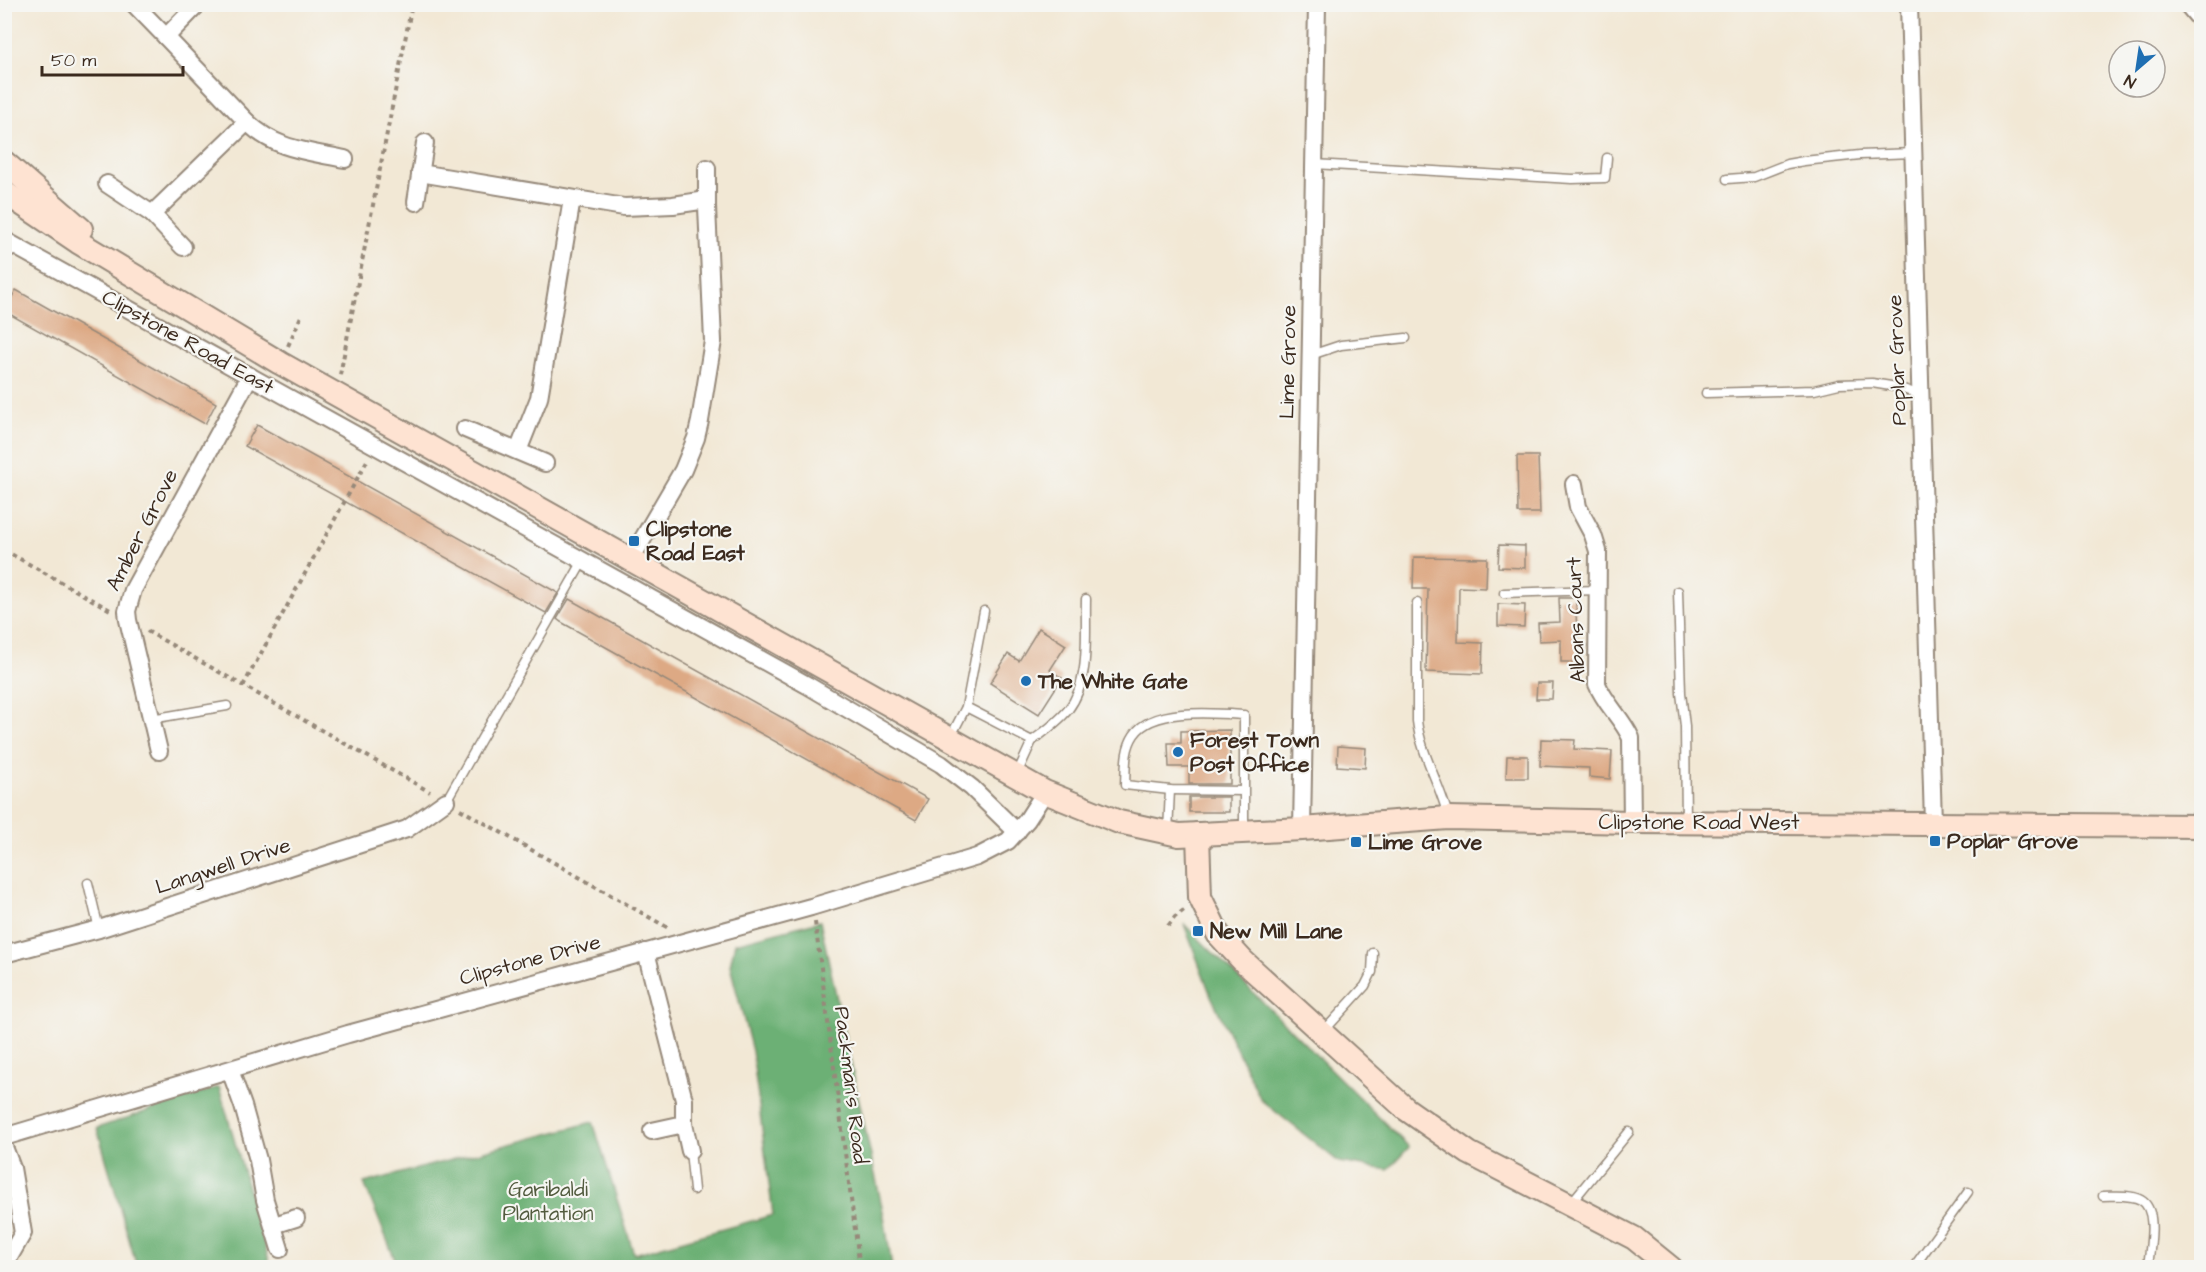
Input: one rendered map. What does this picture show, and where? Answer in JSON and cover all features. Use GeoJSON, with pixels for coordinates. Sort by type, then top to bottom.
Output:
{"type":"FeatureCollection","features":[{"type":"Feature","properties":{"kind":"main road","name":"Clipstone Road East"},"geometry":{"type":"LineString","coordinates":[[4,162],[142,280]]}},
{"type":"Feature","properties":{"kind":"main road","name":"Clipstone Road East"},"geometry":{"type":"LineString","coordinates":[[4,192],[78,242],[280,363],[1016,777],[1045,792],[1119,822],[1168,833],[1198,834]]}},
{"type":"Feature","properties":{"kind":"main road","name":"Clipstone Road West"},"geometry":{"type":"LineString","coordinates":[[1198,834],[1448,818],[1632,822],[2202,826]]}},
{"type":"Feature","properties":{"kind":"main road"},"geometry":{"type":"LineString","coordinates":[[1198,834],[1200,897],[1218,934],[1243,961],[1406,1109],[1469,1153],[1634,1238],[1671,1268]]}},
{"type":"Feature","properties":{"kind":"street"},"geometry":{"type":"LineString","coordinates":[[134,4],[246,122],[266,138],[277,144],[345,159]]}},
{"type":"Feature","properties":{"kind":"street"},"geometry":{"type":"LineString","coordinates":[[166,37],[198,4]]}},
{"type":"Feature","properties":{"kind":"street","name":"Lime Grove"},"geometry":{"type":"LineString","coordinates":[[1302,829],[1317,4]]}},
{"type":"Feature","properties":{"kind":"street","name":"Poplar Grove"},"geometry":{"type":"LineString","coordinates":[[1910,4],[1933,823]]}},
{"type":"Feature","properties":{"kind":"street"},"geometry":{"type":"LineString","coordinates":[[2187,4],[2202,22]]}},
{"type":"Feature","properties":{"kind":"street"},"geometry":{"type":"LineString","coordinates":[[152,214],[246,122]]}},
{"type":"Feature","properties":{"kind":"street"},"geometry":{"type":"LineString","coordinates":[[416,202],[425,143]]}},
{"type":"Feature","properties":{"kind":"street"},"geometry":{"type":"LineString","coordinates":[[631,560],[683,470],[700,421],[713,340],[707,168]]}},
{"type":"Feature","properties":{"kind":"street"},"geometry":{"type":"LineString","coordinates":[[420,173],[624,207],[707,200]]}},
{"type":"Feature","properties":{"kind":"street"},"geometry":{"type":"LineString","coordinates":[[107,184],[152,214],[183,247]]}},
{"type":"Feature","properties":{"kind":"street"},"geometry":{"type":"LineString","coordinates":[[518,451],[537,405],[572,200]]}},
{"type":"Feature","properties":{"kind":"street","name":"Clipstone Road East"},"geometry":{"type":"LineString","coordinates":[[4,240],[807,686],[940,764],[972,788],[1017,832]]}},
{"type":"Feature","properties":{"kind":"street","name":"Amber Grove"},"geometry":{"type":"LineString","coordinates":[[159,751],[127,611],[133,590],[250,376]]}},
{"type":"Feature","properties":{"kind":"street"},"geometry":{"type":"LineString","coordinates":[[465,429],[545,463]]}},
{"type":"Feature","properties":{"kind":"street","name":"Albans Court"},"geometry":{"type":"LineString","coordinates":[[1574,484],[1578,507],[1593,535],[1598,551],[1597,684],[1603,698],[1625,726],[1631,738],[1632,822]]}},
{"type":"Feature","properties":{"kind":"street","name":"Clipstone Drive"},"geometry":{"type":"LineString","coordinates":[[4,1137],[348,1034],[811,907],[977,857],[1008,841],[1045,792]]}},
{"type":"Feature","properties":{"kind":"street","name":"Langwell Drive"},"geometry":{"type":"LineString","coordinates":[[5,952],[99,929],[407,829],[446,801]]}},
{"type":"Feature","properties":{"kind":"street"},"geometry":{"type":"LineString","coordinates":[[646,952],[684,1100],[684,1124],[690,1151]]}},
{"type":"Feature","properties":{"kind":"street"},"geometry":{"type":"LineString","coordinates":[[230,1070],[243,1106],[258,1161],[265,1200],[280,1249]]}},
{"type":"Feature","properties":{"kind":"street"},"geometry":{"type":"LineString","coordinates":[[652,1131],[684,1124]]}},
{"type":"Feature","properties":{"kind":"street"},"geometry":{"type":"LineString","coordinates":[[4,1148],[12,1168],[23,1233],[4,1266]]}},
{"type":"Feature","properties":{"kind":"street"},"geometry":{"type":"LineString","coordinates":[[274,1225],[296,1218]]}},
{"type":"Feature","properties":{"kind":"lane"},"geometry":{"type":"LineString","coordinates":[[1727,179],[1755,177],[1787,164],[1804,161],[1914,153]]}},
{"type":"Feature","properties":{"kind":"lane"},"geometry":{"type":"LineString","coordinates":[[1314,164],[1572,179],[1605,178],[1607,158]]}},
{"type":"Feature","properties":{"kind":"lane"},"geometry":{"type":"LineString","coordinates":[[1311,355],[1341,345],[1406,338]]}},
{"type":"Feature","properties":{"kind":"lane"},"geometry":{"type":"LineString","coordinates":[[1706,393],[1814,390],[1839,384],[1872,383],[1897,387],[1921,395]]}},
{"type":"Feature","properties":{"kind":"lane"},"geometry":{"type":"LineString","coordinates":[[446,801],[583,561]]}},
{"type":"Feature","properties":{"kind":"lane"},"geometry":{"type":"LineString","coordinates":[[1504,593],[1598,590]]}},
{"type":"Feature","properties":{"kind":"lane"},"geometry":{"type":"LineString","coordinates":[[1678,591],[1685,726],[1686,822]]}},
{"type":"Feature","properties":{"kind":"lane"},"geometry":{"type":"LineString","coordinates":[[1016,777],[1032,741],[1069,709],[1079,688],[1084,662],[1086,599]]}},
{"type":"Feature","properties":{"kind":"lane"},"geometry":{"type":"LineString","coordinates":[[1416,603],[1419,737],[1442,792],[1448,818]]}},
{"type":"Feature","properties":{"kind":"lane"},"geometry":{"type":"LineString","coordinates":[[949,739],[966,707],[984,611]]}},
{"type":"Feature","properties":{"kind":"lane"},"geometry":{"type":"LineString","coordinates":[[151,719],[227,706]]}},
{"type":"Feature","properties":{"kind":"lane"},"geometry":{"type":"LineString","coordinates":[[966,707],[1032,741]]}},
{"type":"Feature","properties":{"kind":"lane"},"geometry":{"type":"LineString","coordinates":[[1244,790],[1170,790],[1125,785],[1128,747],[1134,734],[1143,725],[1153,720],[1187,714],[1244,715],[1244,790],[1244,832]]}},
{"type":"Feature","properties":{"kind":"lane"},"geometry":{"type":"LineString","coordinates":[[1168,833],[1170,790]]}},
{"type":"Feature","properties":{"kind":"lane"},"geometry":{"type":"LineString","coordinates":[[88,883],[99,929]]}},
{"type":"Feature","properties":{"kind":"lane"},"geometry":{"type":"LineString","coordinates":[[1323,1032],[1365,986],[1372,972],[1373,953]]}},
{"type":"Feature","properties":{"kind":"lane"},"geometry":{"type":"LineString","coordinates":[[1571,1204],[1629,1132]]}},
{"type":"Feature","properties":{"kind":"lane"},"geometry":{"type":"LineString","coordinates":[[690,1151],[694,1190]]}},
{"type":"Feature","properties":{"kind":"lane"},"geometry":{"type":"LineString","coordinates":[[1912,1268],[1968,1192]]}},
{"type":"Feature","properties":{"kind":"lane"},"geometry":{"type":"LineString","coordinates":[[2103,1196],[2132,1197],[2148,1206],[2152,1221],[2148,1268]]}},
{"type":"Feature","properties":{"kind":"path"},"geometry":{"type":"LineString","coordinates":[[336,394],[412,4]]}},
{"type":"Feature","properties":{"kind":"path"},"geometry":{"type":"LineString","coordinates":[[280,363],[302,314]]}},
{"type":"Feature","properties":{"kind":"path"},"geometry":{"type":"LineString","coordinates":[[243,686],[376,446]]}},
{"type":"Feature","properties":{"kind":"path"},"geometry":{"type":"LineString","coordinates":[[4,550],[688,940]]}},
{"type":"Feature","properties":{"kind":"path","name":"Packman's Road"},"geometry":{"type":"LineString","coordinates":[[811,907],[819,947],[860,1268]]}},
{"type":"Feature","properties":{"kind":"green space","name":"Garibaldi Plantation"},"geometry":{"type":"Polygon","coordinates":[[[820,921],[884,1216],[892,1267],[398,1267],[364,1183],[593,1122],[634,1254],[773,1215],[752,1051],[730,966],[735,943],[820,921]]]}},
{"type":"Feature","properties":{"kind":"green space"},"geometry":{"type":"Polygon","coordinates":[[[1184,924],[1409,1147],[1388,1170],[1339,1162],[1261,1100],[1211,996],[1184,924]]]}},
{"type":"Feature","properties":{"kind":"green space"},"geometry":{"type":"Polygon","coordinates":[[[219,1087],[271,1267],[137,1267],[97,1128],[219,1087]]]}},
{"type":"Feature","properties":{"kind":"building"},"geometry":{"type":"Polygon","coordinates":[[[16,290],[216,403],[205,424],[4,311],[16,290]]]}},
{"type":"Feature","properties":{"kind":"building"},"geometry":{"type":"Polygon","coordinates":[[[257,425],[558,593],[546,613],[245,446],[257,425]]]}},
{"type":"Feature","properties":{"kind":"building"},"geometry":{"type":"Polygon","coordinates":[[[1517,456],[1538,456],[1540,513],[1518,513],[1517,456]]]}},
{"type":"Feature","properties":{"kind":"building"},"geometry":{"type":"Polygon","coordinates":[[[1499,545],[1525,546],[1525,568],[1498,567],[1499,545]]]}},
{"type":"Feature","properties":{"kind":"building"},"geometry":{"type":"Polygon","coordinates":[[[1414,557],[1487,558],[1486,588],[1459,587],[1458,642],[1483,643],[1482,674],[1426,672],[1428,589],[1413,589],[1414,557]]]}},
{"type":"Feature","properties":{"kind":"building"},"geometry":{"type":"Polygon","coordinates":[[[1559,598],[1576,598],[1577,662],[1561,662],[1561,640],[1539,641],[1538,623],[1560,622],[1559,598]]]}},
{"type":"Feature","properties":{"kind":"building"},"geometry":{"type":"Polygon","coordinates":[[[569,599],[928,799],[916,820],[561,622],[557,619],[569,599]]]}},
{"type":"Feature","properties":{"kind":"building"},"geometry":{"type":"Polygon","coordinates":[[[1498,604],[1525,605],[1524,627],[1498,626],[1498,604]]]}},
{"type":"Feature","properties":{"kind":"building"},"geometry":{"type":"Polygon","coordinates":[[[1039,628],[1066,645],[1050,670],[1062,678],[1039,714],[990,683],[1008,654],[1019,661],[1039,628]]]}},
{"type":"Feature","properties":{"kind":"building"},"geometry":{"type":"Polygon","coordinates":[[[1537,683],[1553,683],[1552,699],[1536,699],[1537,683]]]}},
{"type":"Feature","properties":{"kind":"building"},"geometry":{"type":"Polygon","coordinates":[[[1230,730],[1230,784],[1189,784],[1189,767],[1169,767],[1168,743],[1181,743],[1181,731],[1230,730]]]}},
{"type":"Feature","properties":{"kind":"building"},"geometry":{"type":"Polygon","coordinates":[[[1541,739],[1575,740],[1574,749],[1612,751],[1610,779],[1589,777],[1589,768],[1540,766],[1541,739]]]}},
{"type":"Feature","properties":{"kind":"building"},"geometry":{"type":"Polygon","coordinates":[[[1338,746],[1366,748],[1365,768],[1337,766],[1338,746]]]}},
{"type":"Feature","properties":{"kind":"building"},"geometry":{"type":"Polygon","coordinates":[[[1507,756],[1528,756],[1528,778],[1506,778],[1507,756]]]}},
{"type":"Feature","properties":{"kind":"building"},"geometry":{"type":"Polygon","coordinates":[[[1189,797],[1229,797],[1229,812],[1189,812],[1189,797]]]}},
{"type":"Feature","properties":{"kind":"place","name":"Clipstone Road East"},"geometry":{"type":"Point","coordinates":[634,541]}},
{"type":"Feature","properties":{"kind":"place","name":"The White Gate"},"geometry":{"type":"Point","coordinates":[1026,681]}},
{"type":"Feature","properties":{"kind":"place","name":"Forest Town Post Office"},"geometry":{"type":"Point","coordinates":[1178,752]}},
{"type":"Feature","properties":{"kind":"place","name":"Poplar Grove"},"geometry":{"type":"Point","coordinates":[1935,841]}},
{"type":"Feature","properties":{"kind":"place","name":"Lime Grove"},"geometry":{"type":"Point","coordinates":[1356,842]}},
{"type":"Feature","properties":{"kind":"place","name":"New Mill Lane"},"geometry":{"type":"Point","coordinates":[1198,931]}}]}
